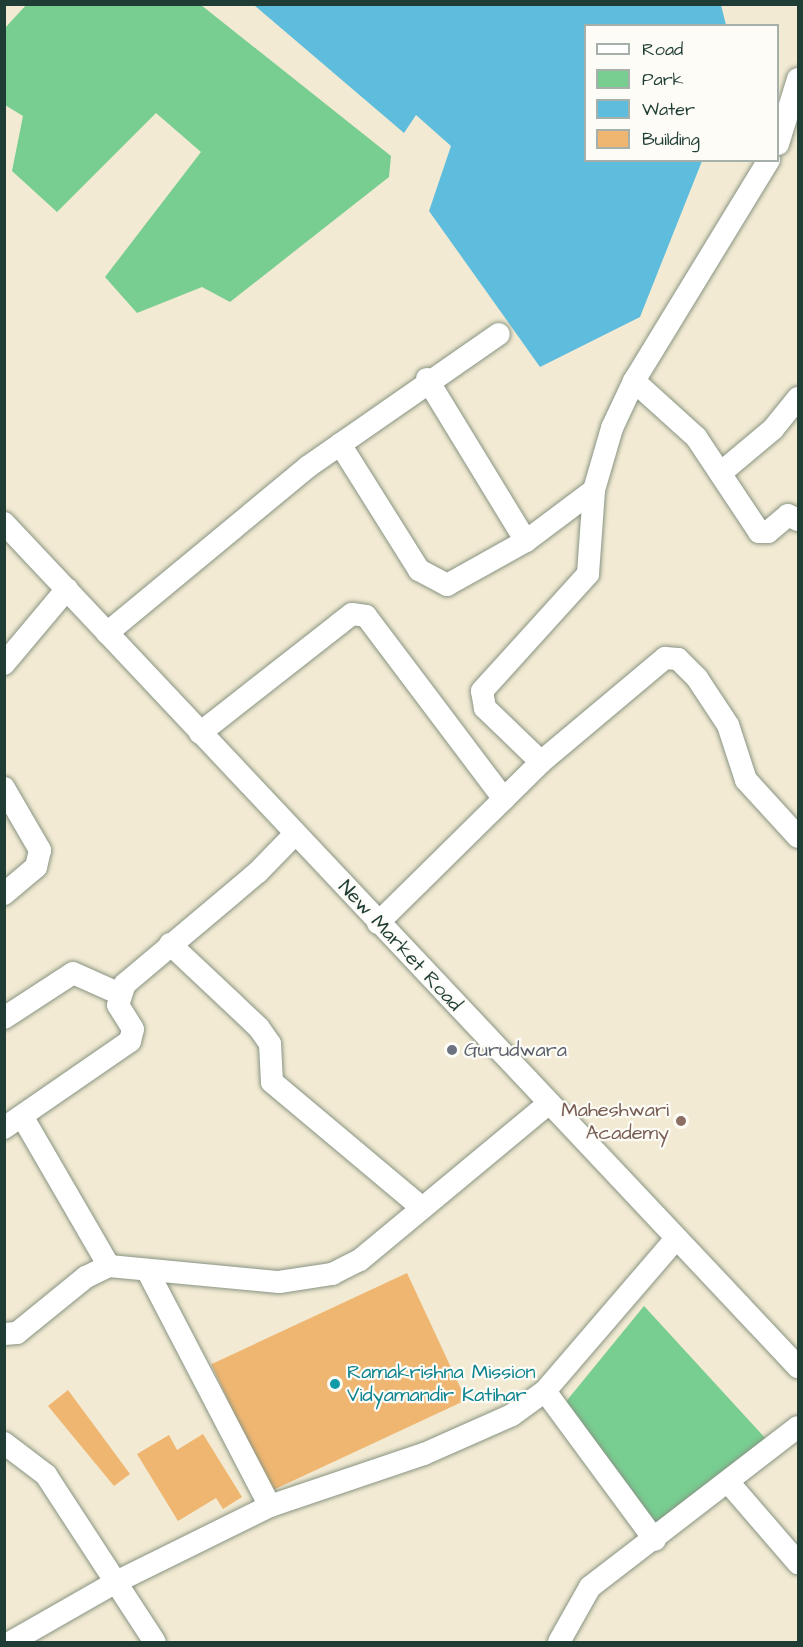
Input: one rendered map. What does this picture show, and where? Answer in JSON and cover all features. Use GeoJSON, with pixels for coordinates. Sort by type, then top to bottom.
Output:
{"type":"FeatureCollection","features":[{"type":"Feature","properties":{"kind":"street"},"geometry":{"type":"LineString","coordinates":[[779,138],[798,80]]}},
{"type":"Feature","properties":{"kind":"street"},"geometry":{"type":"LineString","coordinates":[[541,762],[485,708],[482,691],[588,574],[594,490],[612,428],[634,381],[743,211],[768,162]]}},
{"type":"Feature","properties":{"kind":"street"},"geometry":{"type":"LineString","coordinates":[[107,633],[340,444],[427,379],[499,334]]}},
{"type":"Feature","properties":{"kind":"street"},"geometry":{"type":"LineString","coordinates":[[427,379],[526,541]]}},
{"type":"Feature","properties":{"kind":"street"},"geometry":{"type":"LineString","coordinates":[[634,381],[676,417],[723,471],[759,532],[768,532],[788,515],[798,520]]}},
{"type":"Feature","properties":{"kind":"street"},"geometry":{"type":"LineString","coordinates":[[723,471],[794,413]]}},
{"type":"Feature","properties":{"kind":"street"},"geometry":{"type":"LineString","coordinates":[[340,444],[419,570],[431,580],[447,585],[526,541],[594,490]]}},
{"type":"Feature","properties":{"kind":"street","name":"New Market Road"},"geometry":{"type":"LineString","coordinates":[[6,526],[675,1240],[798,1366]]}},
{"type":"Feature","properties":{"kind":"street"},"geometry":{"type":"LineString","coordinates":[[4,664],[67,589]]}},
{"type":"Feature","properties":{"kind":"street"},"geometry":{"type":"LineString","coordinates":[[200,733],[345,619],[366,616],[504,799]]}},
{"type":"Feature","properties":{"kind":"street"},"geometry":{"type":"LineString","coordinates":[[378,923],[541,762],[648,669],[665,658],[678,659],[728,725],[746,780],[798,837]]}},
{"type":"Feature","properties":{"kind":"street"},"geometry":{"type":"LineString","coordinates":[[4,788],[40,850],[36,867],[4,894]]}},
{"type":"Feature","properties":{"kind":"street"},"geometry":{"type":"LineString","coordinates":[[109,1266],[13,1122],[130,1041],[133,1029],[118,1005],[118,993],[295,834]]}},
{"type":"Feature","properties":{"kind":"street"},"geometry":{"type":"LineString","coordinates":[[170,944],[259,1028],[270,1044],[272,1082],[422,1208]]}},
{"type":"Feature","properties":{"kind":"street"},"geometry":{"type":"LineString","coordinates":[[4,1018],[73,973],[118,993]]}},
{"type":"Feature","properties":{"kind":"street"},"geometry":{"type":"LineString","coordinates":[[4,1334],[16,1333],[86,1277],[109,1266],[148,1272],[305,1281],[360,1260],[548,1104]]}},
{"type":"Feature","properties":{"kind":"street"},"geometry":{"type":"LineString","coordinates":[[11,1642],[116,1582],[270,1506],[470,1436],[545,1391],[675,1240]]}},
{"type":"Feature","properties":{"kind":"street"},"geometry":{"type":"LineString","coordinates":[[148,1272],[270,1506]]}},
{"type":"Feature","properties":{"kind":"street"},"geometry":{"type":"LineString","coordinates":[[545,1391],[655,1540]]}},
{"type":"Feature","properties":{"kind":"street"},"geometry":{"type":"LineString","coordinates":[[559,1642],[590,1587],[655,1540],[798,1427]]}},
{"type":"Feature","properties":{"kind":"street"},"geometry":{"type":"LineString","coordinates":[[4,1443],[46,1475],[155,1642]]}},
{"type":"Feature","properties":{"kind":"street"},"geometry":{"type":"LineString","coordinates":[[729,1483],[798,1563]]}},
{"type":"Feature","properties":{"kind":"green space"},"geometry":{"type":"Polygon","coordinates":[[[27,4],[201,5],[391,156],[389,177],[230,302],[202,287],[137,313],[105,277],[201,152],[156,113],[57,212],[12,171],[23,116],[5,105],[5,28],[27,4]]]}},
{"type":"Feature","properties":{"kind":"green space"},"geometry":{"type":"Polygon","coordinates":[[[644,1306],[768,1441],[660,1533],[555,1415],[644,1306]]]}},
{"type":"Feature","properties":{"kind":"water"},"geometry":{"type":"Polygon","coordinates":[[[254,5],[721,5],[726,24],[584,24],[584,162],[702,162],[640,317],[540,367],[429,211],[451,146],[416,115],[404,133],[254,5]]]}},
{"type":"Feature","properties":{"kind":"building","name":"Ramakrishna Mission Vidyamandir Katihar"},"geometry":{"type":"Polygon","coordinates":[[[407,1273],[466,1400],[270,1491],[211,1364],[407,1273]]]}},
{"type":"Feature","properties":{"kind":"building"},"geometry":{"type":"Polygon","coordinates":[[[68,1390],[130,1474],[114,1486],[48,1406],[68,1390]]]}},
{"type":"Feature","properties":{"kind":"building"},"geometry":{"type":"Polygon","coordinates":[[[203,1434],[242,1497],[223,1509],[216,1498],[178,1521],[137,1454],[169,1435],[177,1450],[203,1434]]]}},
{"type":"Feature","properties":{"kind":"place","name":"Gurudwara"},"geometry":{"type":"Point","coordinates":[452,1050]}},
{"type":"Feature","properties":{"kind":"place","name":"Maheshwari Academy"},"geometry":{"type":"Point","coordinates":[681,1121]}},
{"type":"Feature","properties":{"kind":"place","name":"Ramakrishna Mission Vidyamandir Katihar"},"geometry":{"type":"Point","coordinates":[335,1384]}}]}
